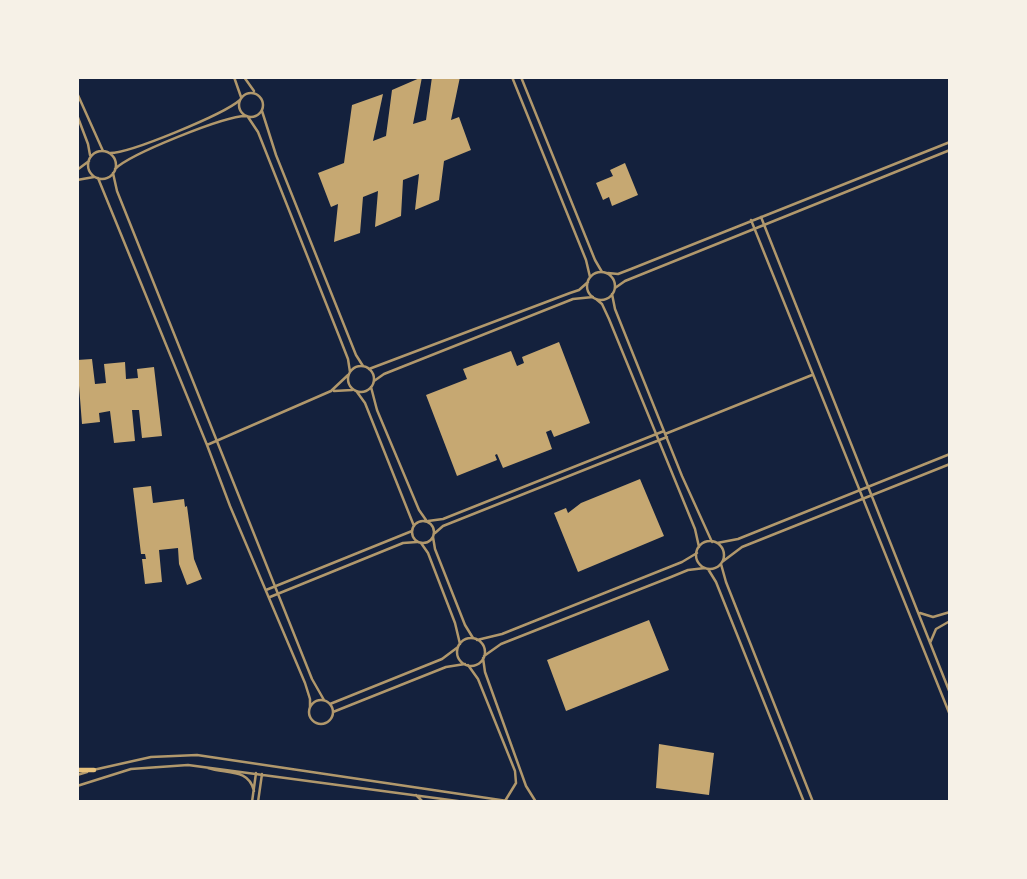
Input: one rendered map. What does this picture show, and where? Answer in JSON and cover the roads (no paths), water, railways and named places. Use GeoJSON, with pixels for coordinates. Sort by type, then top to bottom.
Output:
{"type":"FeatureCollection","features":[{"type":"Feature","properties":{"kind":"main road"},"geometry":{"type":"LineString","coordinates":[[77,770],[94,770]]}},
{"type":"Feature","properties":{"kind":"street"},"geometry":{"type":"LineString","coordinates":[[234,77],[241,99],[240,110],[258,132],[348,359],[349,385],[365,403],[414,526]]}},
{"type":"Feature","properties":{"kind":"street"},"geometry":{"type":"LineString","coordinates":[[244,77],[262,100],[267,132],[356,355],[363,366]]}},
{"type":"Feature","properties":{"kind":"street"},"geometry":{"type":"LineString","coordinates":[[512,77],[588,265],[588,290],[602,304],[609,319],[695,529],[699,547],[698,562],[707,568],[729,612],[804,802]]}},
{"type":"Feature","properties":{"kind":"street"},"geometry":{"type":"LineString","coordinates":[[521,77],[602,272]]}},
{"type":"Feature","properties":{"kind":"street"},"geometry":{"type":"LineString","coordinates":[[77,93],[103,151]]}},
{"type":"Feature","properties":{"kind":"street"},"geometry":{"type":"LineString","coordinates":[[77,170],[94,154],[128,150],[227,110],[249,93],[256,93]]}},
{"type":"Feature","properties":{"kind":"street"},"geometry":{"type":"LineString","coordinates":[[77,180],[107,178],[128,159],[229,118],[256,116],[262,111]]}},
{"type":"Feature","properties":{"kind":"street"},"geometry":{"type":"LineString","coordinates":[[77,115],[89,144],[89,170],[97,178],[172,357],[230,506],[305,683],[310,699],[310,716],[318,723],[329,721],[333,712],[446,667],[477,664],[501,644],[688,570],[722,563],[742,547],[950,464]]}},
{"type":"Feature","properties":{"kind":"street"},"geometry":{"type":"LineString","coordinates":[[590,277],[602,272],[618,274],[632,269],[950,142]]}},
{"type":"Feature","properties":{"kind":"street"},"geometry":{"type":"LineString","coordinates":[[937,146],[939,153]]}},
{"type":"Feature","properties":{"kind":"street"},"geometry":{"type":"LineString","coordinates":[[615,288],[635,277],[950,150]]}},
{"type":"Feature","properties":{"kind":"street"},"geometry":{"type":"LineString","coordinates":[[109,153],[115,160],[117,191],[312,680],[333,712]]}},
{"type":"Feature","properties":{"kind":"street"},"geometry":{"type":"LineString","coordinates":[[761,217],[950,693]]}},
{"type":"Feature","properties":{"kind":"street"},"geometry":{"type":"LineString","coordinates":[[751,220],[950,715]]}},
{"type":"Feature","properties":{"kind":"street"},"geometry":{"type":"LineString","coordinates":[[738,226],[742,234]]}},
{"type":"Feature","properties":{"kind":"street"},"geometry":{"type":"LineString","coordinates":[[702,241],[705,249]]}},
{"type":"Feature","properties":{"kind":"street"},"geometry":{"type":"LineString","coordinates":[[632,269],[635,277]]}},
{"type":"Feature","properties":{"kind":"street"},"geometry":{"type":"LineString","coordinates":[[314,274],[322,272]]}},
{"type":"Feature","properties":{"kind":"street"},"geometry":{"type":"LineString","coordinates":[[331,391],[365,391],[384,374],[580,296],[605,299],[615,288],[614,279],[608,273]]}},
{"type":"Feature","properties":{"kind":"street"},"geometry":{"type":"LineString","coordinates":[[369,369],[578,290],[588,282]]}},
{"type":"Feature","properties":{"kind":"street"},"geometry":{"type":"LineString","coordinates":[[578,290],[580,296]]}},
{"type":"Feature","properties":{"kind":"street"},"geometry":{"type":"LineString","coordinates":[[323,296],[331,293]]}},
{"type":"Feature","properties":{"kind":"street"},"geometry":{"type":"LineString","coordinates":[[612,294],[615,309],[703,526],[712,542]]}},
{"type":"Feature","properties":{"kind":"street"},"geometry":{"type":"LineString","coordinates":[[782,298],[791,295]]}},
{"type":"Feature","properties":{"kind":"street"},"geometry":{"type":"LineString","coordinates":[[172,357],[182,355]]}},
{"type":"Feature","properties":{"kind":"street"},"geometry":{"type":"LineString","coordinates":[[207,445],[331,391],[357,366],[369,369],[374,381]]}},
{"type":"Feature","properties":{"kind":"street"},"geometry":{"type":"LineString","coordinates":[[505,801],[514,788],[516,775],[478,679],[459,658],[455,623],[428,553],[412,536],[414,526],[420,521],[443,519],[656,435],[666,434],[820,368]]}},
{"type":"Feature","properties":{"kind":"street"},"geometry":{"type":"LineString","coordinates":[[815,380],[823,376]]}},
{"type":"Feature","properties":{"kind":"street"},"geometry":{"type":"LineString","coordinates":[[371,387],[377,410],[419,510],[434,527],[435,549],[463,620],[482,645],[485,672],[526,786],[536,802]]}},
{"type":"Feature","properties":{"kind":"street"},"geometry":{"type":"LineString","coordinates":[[270,597],[407,542],[428,542],[443,526],[658,441],[666,434]]}},
{"type":"Feature","properties":{"kind":"street"},"geometry":{"type":"LineString","coordinates":[[699,547],[706,542],[738,539],[950,454]]}},
{"type":"Feature","properties":{"kind":"street"},"geometry":{"type":"LineString","coordinates":[[594,459],[596,466]]}},
{"type":"Feature","properties":{"kind":"street"},"geometry":{"type":"LineString","coordinates":[[548,477],[550,483]]}},
{"type":"Feature","properties":{"kind":"street"},"geometry":{"type":"LineString","coordinates":[[266,590],[412,531]]}},
{"type":"Feature","properties":{"kind":"street"},"geometry":{"type":"LineString","coordinates":[[717,543],[724,553],[722,563],[736,609],[813,802]]}},
{"type":"Feature","properties":{"kind":"street"},"geometry":{"type":"LineString","coordinates":[[372,548],[374,554]]}},
{"type":"Feature","properties":{"kind":"street"},"geometry":{"type":"LineString","coordinates":[[330,704],[442,659],[465,640],[496,636],[682,562],[697,553]]}},
{"type":"Feature","properties":{"kind":"street"},"geometry":{"type":"LineString","coordinates":[[328,566],[331,573]]}},
{"type":"Feature","properties":{"kind":"street"},"geometry":{"type":"LineString","coordinates":[[900,590],[908,586]]}},
{"type":"Feature","properties":{"kind":"street"},"geometry":{"type":"LineString","coordinates":[[729,612],[736,609]]}},
{"type":"Feature","properties":{"kind":"street"},"geometry":{"type":"LineString","coordinates":[[918,611],[933,617],[950,612]]}},
{"type":"Feature","properties":{"kind":"street"},"geometry":{"type":"LineString","coordinates":[[930,643],[936,629],[950,621]]}},
{"type":"Feature","properties":{"kind":"street"},"geometry":{"type":"LineString","coordinates":[[310,707],[316,701],[324,700]]}},
{"type":"Feature","properties":{"kind":"street"},"geometry":{"type":"LineString","coordinates":[[491,711],[498,708]]}},
{"type":"Feature","properties":{"kind":"street"},"geometry":{"type":"LineString","coordinates":[[498,726],[504,723]]}},
{"type":"Feature","properties":{"kind":"street"},"geometry":{"type":"LineString","coordinates":[[784,754],[792,751]]}},
{"type":"Feature","properties":{"kind":"street"},"geometry":{"type":"LineString","coordinates":[[77,775],[151,757],[197,755],[514,802]]}},
{"type":"Feature","properties":{"kind":"street"},"geometry":{"type":"LineString","coordinates":[[206,766],[214,770],[241,774],[249,779],[254,791]]}},
{"type":"Feature","properties":{"kind":"street"},"geometry":{"type":"LineString","coordinates":[[77,786],[142,767],[206,766],[465,802]]}},
{"type":"Feature","properties":{"kind":"street"},"geometry":{"type":"LineString","coordinates":[[252,802],[256,773]]}},
{"type":"Feature","properties":{"kind":"street"},"geometry":{"type":"LineString","coordinates":[[258,802],[262,774]]}},
{"type":"Feature","properties":{"kind":"street"},"geometry":{"type":"LineString","coordinates":[[416,795],[423,802]]}},
{"type":"Feature","properties":{"kind":"street"},"geometry":{"type":"LineString","coordinates":[[445,802],[450,800]]}}]}
